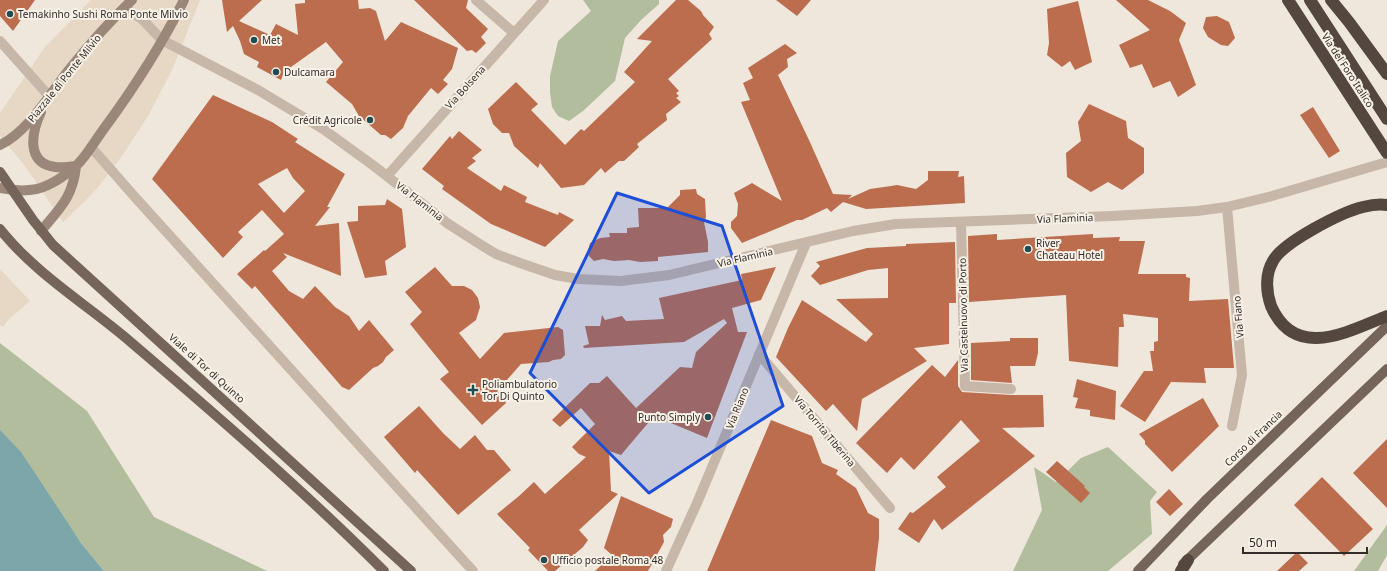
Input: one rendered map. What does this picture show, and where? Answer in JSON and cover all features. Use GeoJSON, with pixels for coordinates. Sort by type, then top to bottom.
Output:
{"type":"FeatureCollection","features":[{"type":"Feature","properties":{"kind":"highway","name":"Via del Foro Italico"},"geometry":{"type":"LineString","coordinates":[[1288,0],[1387,153]]}},
{"type":"Feature","properties":{"kind":"highway","name":"Via del Foro Italico"},"geometry":{"type":"LineString","coordinates":[[1310,0],[1387,119]]}},
{"type":"Feature","properties":{"kind":"highway"},"geometry":{"type":"LineString","coordinates":[[1334,4],[1387,74]]}},
{"type":"Feature","properties":{"kind":"highway"},"geometry":{"type":"LineString","coordinates":[[1387,205],[1371,205],[1351,211],[1304,235],[1278,254],[1272,262],[1269,270],[1267,286],[1268,294],[1275,313],[1282,323],[1293,332],[1306,337],[1315,339],[1324,338],[1349,331],[1387,316]]}},
{"type":"Feature","properties":{"kind":"highway"},"geometry":{"type":"LineString","coordinates":[[1180,571],[1188,560]]}},
{"type":"Feature","properties":{"kind":"main road","name":"Viale di Tor di Quinto"},"geometry":{"type":"LineString","coordinates":[[0,172],[41,231],[57,249],[235,409],[411,571]]}},
{"type":"Feature","properties":{"kind":"main road"},"geometry":{"type":"LineString","coordinates":[[0,229],[10,242],[42,272],[107,321],[290,481],[384,571]]}},
{"type":"Feature","properties":{"kind":"main road","name":"Corso di Francia"},"geometry":{"type":"LineString","coordinates":[[1138,571],[1207,499],[1387,326]]}},
{"type":"Feature","properties":{"kind":"main road"},"geometry":{"type":"LineString","coordinates":[[1176,571],[1387,369]]}},
{"type":"Feature","properties":{"kind":"street","name":"Piazzale di Ponte Milvio"},"geometry":{"type":"LineString","coordinates":[[0,145],[14,137],[47,100],[79,58],[132,0]]}},
{"type":"Feature","properties":{"kind":"street"},"geometry":{"type":"LineString","coordinates":[[0,188],[28,190],[46,186],[76,166],[141,76],[184,0]]}},
{"type":"Feature","properties":{"kind":"street"},"geometry":{"type":"LineString","coordinates":[[476,0],[514,33]]}},
{"type":"Feature","properties":{"kind":"street","name":"Via Bolsena"},"geometry":{"type":"LineString","coordinates":[[387,176],[544,0]]}},
{"type":"Feature","properties":{"kind":"street"},"geometry":{"type":"LineString","coordinates":[[124,8],[142,19],[162,40]]}},
{"type":"Feature","properties":{"kind":"street","name":"Via Flaminia"},"geometry":{"type":"LineString","coordinates":[[162,40],[219,69],[306,118],[343,143],[447,223],[493,252],[543,271],[578,279],[625,280],[663,276],[853,231],[882,226],[1150,214],[1197,211],[1227,207],[1293,190],[1387,162]]}},
{"type":"Feature","properties":{"kind":"street"},"geometry":{"type":"LineString","coordinates":[[0,41],[47,100],[33,134],[33,147],[35,153],[41,162],[50,166],[76,166]]}},
{"type":"Feature","properties":{"kind":"street"},"geometry":{"type":"LineString","coordinates":[[91,147],[467,569]]}},
{"type":"Feature","properties":{"kind":"street"},"geometry":{"type":"LineString","coordinates":[[41,231],[68,197],[74,184],[76,166]]}},
{"type":"Feature","properties":{"kind":"street","name":"Via Fiano"},"geometry":{"type":"LineString","coordinates":[[1227,207],[1242,375],[1232,426]]}},
{"type":"Feature","properties":{"kind":"street","name":"Via Castelnuovo di Porto"},"geometry":{"type":"LineString","coordinates":[[961,222],[965,386],[1011,389]]}},
{"type":"Feature","properties":{"kind":"street","name":"Via Riano"},"geometry":{"type":"LineString","coordinates":[[666,571],[697,503],[806,243]]}},
{"type":"Feature","properties":{"kind":"street","name":"Via Torrita Tiberina"},"geometry":{"type":"LineString","coordinates":[[759,354],[890,508]]}},
{"type":"Feature","properties":{"kind":"highlighted area"},"geometry":{"type":"Polygon","coordinates":[[[617,193],[722,226],[783,406],[649,493],[530,373],[617,193]]]}},
{"type":"Feature","properties":{"kind":"green space"},"geometry":{"type":"Polygon","coordinates":[[[583,0],[659,0],[659,4],[641,20],[625,38],[615,81],[583,111],[569,121],[558,116],[552,107],[550,76],[558,41],[591,11],[583,0]]]}},
{"type":"Feature","properties":{"kind":"green space"},"geometry":{"type":"Polygon","coordinates":[[[0,343],[87,411],[154,517],[267,571],[104,571],[81,543],[0,431],[0,343]]]}},
{"type":"Feature","properties":{"kind":"green space"},"geometry":{"type":"Polygon","coordinates":[[[1108,447],[1157,492],[1150,501],[1152,534],[1108,571],[1013,571],[1042,510],[1034,467],[1056,482],[1081,458],[1108,447]]]}},
{"type":"Feature","properties":{"kind":"green space"},"geometry":{"type":"Polygon","coordinates":[[[1387,525],[1387,555],[1378,571],[1354,571],[1387,525]]]}},
{"type":"Feature","properties":{"kind":"shaded area"},"geometry":{"type":"Polygon","coordinates":[[[91,0],[200,0],[172,70],[148,116],[124,153],[99,186],[63,222],[25,166],[0,136],[0,113],[45,47],[91,0]]]}},
{"type":"Feature","properties":{"kind":"shaded area"},"geometry":{"type":"Polygon","coordinates":[[[0,269],[30,301],[7,321],[3,327],[0,325],[0,269]]]}},
{"type":"Feature","properties":{"kind":"water"},"geometry":{"type":"Polygon","coordinates":[[[0,430],[21,452],[81,543],[104,571],[0,571],[0,430]]]}},
{"type":"Feature","properties":{"kind":"building"},"geometry":{"type":"Polygon","coordinates":[[[0,0],[35,0],[13,31],[0,16],[0,0]]]}},
{"type":"Feature","properties":{"kind":"building"},"geometry":{"type":"Polygon","coordinates":[[[222,0],[262,0],[239,21],[270,35],[276,24],[298,35],[295,4],[305,3],[305,0],[358,0],[359,9],[370,8],[376,11],[385,41],[401,22],[458,48],[452,69],[443,80],[448,84],[438,94],[431,88],[408,116],[403,128],[391,139],[385,135],[381,135],[359,116],[352,104],[326,82],[343,62],[326,42],[284,72],[281,80],[257,67],[259,62],[244,54],[233,26],[227,32],[222,0]]]}},
{"type":"Feature","properties":{"kind":"building"},"geometry":{"type":"Polygon","coordinates":[[[414,0],[468,0],[466,8],[488,29],[481,37],[486,43],[476,53],[472,50],[467,51],[414,0]]]}},
{"type":"Feature","properties":{"kind":"building"},"geometry":{"type":"Polygon","coordinates":[[[676,0],[688,0],[701,11],[714,27],[709,34],[712,39],[668,79],[679,91],[676,93],[679,96],[676,98],[681,102],[666,114],[667,120],[637,144],[639,147],[624,161],[619,161],[605,173],[601,168],[584,185],[561,188],[540,163],[538,168],[514,146],[509,133],[502,133],[493,124],[488,109],[516,82],[538,104],[531,110],[565,145],[581,129],[584,131],[635,82],[624,72],[652,41],[637,39],[676,0]]]}},
{"type":"Feature","properties":{"kind":"building"},"geometry":{"type":"Polygon","coordinates":[[[776,0],[811,0],[797,16],[776,0]]]}},
{"type":"Feature","properties":{"kind":"building"},"geometry":{"type":"Polygon","coordinates":[[[1116,0],[1148,0],[1170,11],[1186,23],[1179,40],[1196,85],[1178,97],[1170,81],[1153,88],[1142,64],[1130,68],[1119,45],[1150,30],[1116,0]]]}},
{"type":"Feature","properties":{"kind":"building"},"geometry":{"type":"Polygon","coordinates":[[[1078,1],[1092,62],[1075,70],[1070,61],[1062,67],[1047,55],[1049,43],[1047,9],[1078,1]]]}},
{"type":"Feature","properties":{"kind":"building"},"geometry":{"type":"Polygon","coordinates":[[[1217,16],[1229,22],[1235,38],[1228,46],[1221,45],[1208,37],[1203,28],[1206,17],[1217,16]]]}},
{"type":"Feature","properties":{"kind":"building"},"geometry":{"type":"Polygon","coordinates":[[[785,44],[797,53],[787,59],[788,67],[778,75],[833,194],[852,195],[848,199],[870,189],[897,185],[916,189],[928,180],[928,171],[959,171],[958,177],[964,176],[965,203],[866,209],[843,202],[831,212],[827,208],[802,220],[797,220],[742,243],[731,228],[731,222],[737,216],[738,204],[734,193],[752,183],[782,201],[741,102],[750,100],[743,83],[753,78],[748,68],[785,44]]]}},
{"type":"Feature","properties":{"kind":"building"},"geometry":{"type":"Polygon","coordinates":[[[213,95],[272,122],[298,139],[295,142],[345,174],[327,207],[330,207],[315,226],[339,223],[341,276],[283,253],[287,257],[272,271],[289,291],[303,299],[315,286],[335,307],[349,316],[359,331],[369,320],[394,350],[383,362],[373,368],[349,390],[342,387],[255,286],[252,289],[237,274],[284,234],[262,210],[238,232],[243,237],[223,258],[152,179],[213,95]],[[287,168],[258,184],[284,213],[305,191],[293,178],[287,168]]]}},
{"type":"Feature","properties":{"kind":"building"},"geometry":{"type":"Polygon","coordinates":[[[1089,104],[1126,121],[1128,138],[1144,148],[1144,173],[1122,190],[1108,182],[1091,192],[1067,177],[1066,153],[1081,141],[1078,122],[1089,104]]]}},
{"type":"Feature","properties":{"kind":"building"},"geometry":{"type":"Polygon","coordinates":[[[1313,107],[1340,151],[1329,158],[1300,115],[1313,107]]]}},
{"type":"Feature","properties":{"kind":"building"},"geometry":{"type":"Polygon","coordinates":[[[459,131],[482,150],[472,158],[476,161],[467,168],[501,191],[504,185],[527,197],[525,202],[558,215],[559,212],[574,220],[545,247],[491,224],[442,189],[444,186],[422,169],[450,136],[452,139],[459,131]]]}},
{"type":"Feature","properties":{"kind":"building"},"geometry":{"type":"Polygon","coordinates":[[[696,189],[697,194],[705,199],[706,217],[704,222],[708,242],[708,252],[658,257],[658,261],[640,262],[603,259],[594,261],[589,256],[588,251],[590,243],[600,238],[610,237],[609,233],[627,233],[627,228],[639,227],[638,208],[667,208],[680,195],[680,190],[696,189]]]}},
{"type":"Feature","properties":{"kind":"building"},"geometry":{"type":"Polygon","coordinates":[[[387,199],[402,209],[406,247],[385,261],[387,275],[365,278],[347,222],[358,221],[358,206],[385,205],[387,199]]]}},
{"type":"Feature","properties":{"kind":"building"},"geometry":{"type":"Polygon","coordinates":[[[997,234],[997,240],[1093,234],[1093,238],[1120,237],[1119,241],[1145,241],[1138,274],[1186,274],[1186,277],[1190,278],[1189,301],[1228,299],[1234,368],[1204,368],[1206,383],[1171,382],[1145,422],[1120,406],[1144,371],[1153,371],[1150,351],[1154,351],[1154,342],[1158,341],[1158,318],[1123,314],[1124,327],[1119,327],[1118,367],[1069,361],[1066,295],[969,302],[968,236],[997,234]]]}},
{"type":"Feature","properties":{"kind":"building"},"geometry":{"type":"Polygon","coordinates":[[[955,242],[956,303],[949,303],[949,344],[914,348],[927,361],[862,399],[857,431],[833,404],[826,411],[776,357],[802,300],[866,342],[873,334],[836,299],[888,298],[888,268],[868,270],[820,285],[811,276],[820,266],[816,262],[867,248],[906,246],[906,244],[955,242]]]}},
{"type":"Feature","properties":{"kind":"building"},"geometry":{"type":"Polygon","coordinates":[[[435,267],[452,286],[464,286],[472,290],[478,298],[480,307],[476,320],[459,333],[480,359],[504,333],[558,327],[563,330],[565,355],[561,359],[549,362],[521,364],[497,391],[504,398],[506,403],[482,425],[440,379],[449,372],[410,324],[422,312],[405,292],[435,267]]]}},
{"type":"Feature","properties":{"kind":"building"},"geometry":{"type":"Polygon","coordinates":[[[776,267],[761,300],[732,308],[738,332],[747,332],[707,438],[654,416],[621,455],[609,451],[611,491],[618,494],[579,530],[588,540],[583,547],[555,571],[548,571],[528,550],[530,548],[497,514],[534,482],[545,494],[586,457],[579,454],[572,447],[595,424],[581,408],[560,427],[552,420],[590,383],[599,383],[607,376],[636,408],[680,367],[692,368],[696,352],[727,323],[724,319],[684,342],[584,348],[583,346],[589,344],[585,326],[600,326],[602,315],[605,320],[622,316],[626,321],[664,319],[659,298],[742,280],[741,274],[776,267]]]}},
{"type":"Feature","properties":{"kind":"building"},"geometry":{"type":"Polygon","coordinates":[[[1010,338],[1038,338],[1038,353],[1035,366],[1010,366],[1012,383],[971,380],[971,343],[1010,341],[1010,338]]]}},
{"type":"Feature","properties":{"kind":"building"},"geometry":{"type":"Polygon","coordinates":[[[958,360],[958,386],[962,392],[1043,395],[1044,427],[1002,428],[1035,456],[942,530],[934,519],[919,543],[898,529],[910,512],[913,513],[946,487],[937,477],[980,441],[961,420],[914,470],[901,457],[887,473],[856,443],[932,365],[945,377],[958,360]]]}},
{"type":"Feature","properties":{"kind":"building"},"geometry":{"type":"Polygon","coordinates":[[[1077,379],[1116,391],[1115,420],[1090,416],[1090,410],[1075,408],[1078,398],[1073,397],[1077,379]]]}},
{"type":"Feature","properties":{"kind":"building"},"geometry":{"type":"Polygon","coordinates":[[[1203,398],[1219,426],[1172,472],[1145,444],[1145,441],[1139,434],[1203,398]]]}},
{"type":"Feature","properties":{"kind":"building"},"geometry":{"type":"Polygon","coordinates":[[[419,406],[443,433],[460,449],[475,435],[487,450],[494,450],[511,470],[458,515],[417,470],[415,473],[384,437],[419,406]]]}},
{"type":"Feature","properties":{"kind":"building"},"geometry":{"type":"Polygon","coordinates":[[[771,420],[812,436],[822,463],[838,470],[836,474],[856,488],[868,513],[879,519],[879,538],[875,571],[707,571],[771,420]]]}},
{"type":"Feature","properties":{"kind":"building"},"geometry":{"type":"Polygon","coordinates":[[[1387,439],[1387,508],[1353,473],[1387,439]]]}},
{"type":"Feature","properties":{"kind":"building"},"geometry":{"type":"Polygon","coordinates":[[[1057,461],[1085,486],[1084,487],[1090,493],[1081,503],[1046,472],[1057,461]]]}},
{"type":"Feature","properties":{"kind":"building"},"geometry":{"type":"Polygon","coordinates":[[[1322,477],[1373,529],[1344,556],[1294,505],[1322,477]]]}},
{"type":"Feature","properties":{"kind":"building"},"geometry":{"type":"Polygon","coordinates":[[[1169,489],[1183,504],[1170,516],[1156,502],[1169,489]]]}},
{"type":"Feature","properties":{"kind":"building"},"geometry":{"type":"Polygon","coordinates":[[[621,496],[673,519],[671,527],[663,535],[664,542],[648,571],[595,571],[612,555],[604,548],[621,496]]]}},
{"type":"Feature","properties":{"kind":"building"},"geometry":{"type":"Polygon","coordinates":[[[1297,552],[1308,563],[1299,571],[1277,571],[1297,552]]]}},
{"type":"Feature","properties":{"kind":"place","name":"Temakinho Sushi Roma Ponte Milvio"},"geometry":{"type":"Point","coordinates":[10,14]}},
{"type":"Feature","properties":{"kind":"place","name":"Met"},"geometry":{"type":"Point","coordinates":[254,40]}},
{"type":"Feature","properties":{"kind":"place","name":"Dulcamara"},"geometry":{"type":"Point","coordinates":[276,72]}},
{"type":"Feature","properties":{"kind":"place","name":"Crédit Agricole"},"geometry":{"type":"Point","coordinates":[370,120]}},
{"type":"Feature","properties":{"kind":"place","name":"River Chateau Hotel"},"geometry":{"type":"Point","coordinates":[1028,249]}},
{"type":"Feature","properties":{"kind":"place","name":"Poliambulatorio Tor Di Quinto"},"geometry":{"type":"Point","coordinates":[473,390]}},
{"type":"Feature","properties":{"kind":"place","name":"Punto Simply"},"geometry":{"type":"Point","coordinates":[708,417]}},
{"type":"Feature","properties":{"kind":"place","name":"Ufficio postale Roma 48"},"geometry":{"type":"Point","coordinates":[544,560]}}]}
